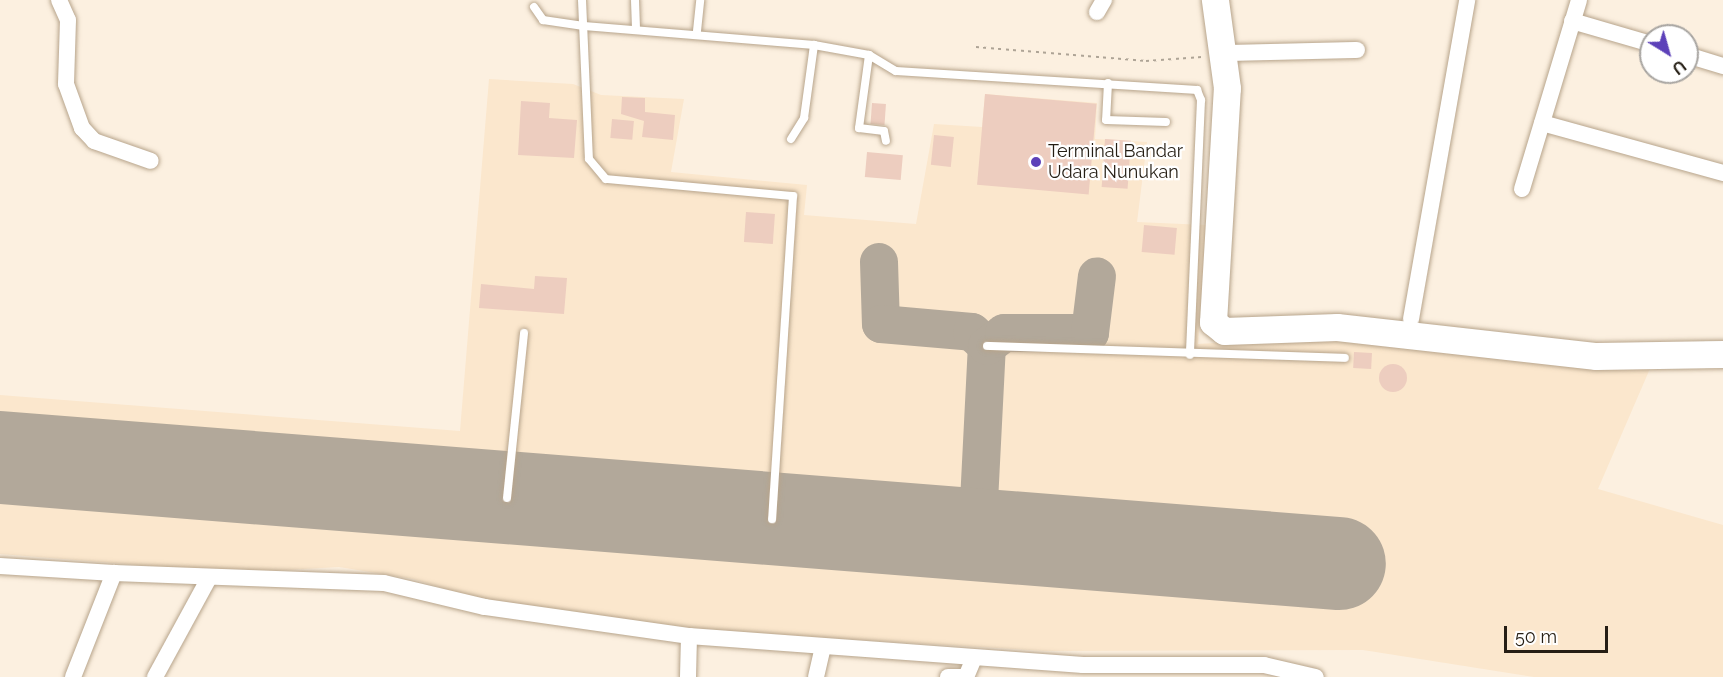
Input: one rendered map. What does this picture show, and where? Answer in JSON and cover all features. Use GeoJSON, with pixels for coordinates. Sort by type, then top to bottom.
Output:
{"type":"FeatureCollection","features":[{"type":"Feature","properties":{"kind":"highway"},"geometry":{"type":"LineString","coordinates":[[1215,0],[1226,54],[1206,217],[1213,322],[1224,331],[1337,327],[1596,356],[1723,354]]}},
{"type":"Feature","properties":{"kind":"highway"},"geometry":{"type":"LineString","coordinates":[[1213,322],[1337,312],[1581,340],[1723,339]]}},
{"type":"Feature","properties":{"kind":"street"},"geometry":{"type":"LineString","coordinates":[[59,0],[68,20],[66,84],[82,128],[94,141],[151,161]]}},
{"type":"Feature","properties":{"kind":"street"},"geometry":{"type":"LineString","coordinates":[[1411,320],[1467,0]]}},
{"type":"Feature","properties":{"kind":"street"},"geometry":{"type":"LineString","coordinates":[[1521,189],[1579,0]]}},
{"type":"Feature","properties":{"kind":"street"},"geometry":{"type":"LineString","coordinates":[[1572,21],[1639,41]]}},
{"type":"Feature","properties":{"kind":"street"},"geometry":{"type":"LineString","coordinates":[[1226,54],[1357,50]]}},
{"type":"Feature","properties":{"kind":"street"},"geometry":{"type":"LineString","coordinates":[[1699,59],[1723,66]]}},
{"type":"Feature","properties":{"kind":"street"},"geometry":{"type":"LineString","coordinates":[[1542,123],[1723,173]]}},
{"type":"Feature","properties":{"kind":"street"},"geometry":{"type":"LineString","coordinates":[[0,566],[209,578],[384,584],[485,607],[688,636],[974,658],[1087,671],[1264,665],[1316,677]]}},
{"type":"Feature","properties":{"kind":"street"},"geometry":{"type":"LineString","coordinates":[[73,677],[114,573]]}},
{"type":"Feature","properties":{"kind":"street"},"geometry":{"type":"LineString","coordinates":[[155,677],[209,578]]}},
{"type":"Feature","properties":{"kind":"street"},"geometry":{"type":"LineString","coordinates":[[688,636],[688,677]]}},
{"type":"Feature","properties":{"kind":"street"},"geometry":{"type":"LineString","coordinates":[[816,677],[823,647]]}},
{"type":"Feature","properties":{"kind":"street"},"geometry":{"type":"LineString","coordinates":[[966,677],[974,658]]}},
{"type":"Feature","properties":{"kind":"street"},"geometry":{"type":"LineString","coordinates":[[948,677],[961,677]]}},
{"type":"Feature","properties":{"kind":"lane"},"geometry":{"type":"LineString","coordinates":[[582,0],[589,159],[606,179],[793,196],[772,519]]}},
{"type":"Feature","properties":{"kind":"lane"},"geometry":{"type":"LineString","coordinates":[[635,0],[636,27]]}},
{"type":"Feature","properties":{"kind":"lane"},"geometry":{"type":"LineString","coordinates":[[697,32],[700,0]]}},
{"type":"Feature","properties":{"kind":"lane"},"geometry":{"type":"LineString","coordinates":[[534,7],[543,20],[584,26],[697,32],[814,45],[869,55],[896,71],[1197,90],[1202,100],[1206,217],[1190,355]]}},
{"type":"Feature","properties":{"kind":"lane"},"geometry":{"type":"LineString","coordinates":[[791,139],[804,118],[814,45]]}},
{"type":"Feature","properties":{"kind":"lane"},"geometry":{"type":"LineString","coordinates":[[869,55],[860,128],[884,131],[886,141]]}},
{"type":"Feature","properties":{"kind":"lane"},"geometry":{"type":"LineString","coordinates":[[1108,83],[1106,120],[1166,122]]}},
{"type":"Feature","properties":{"kind":"lane"},"geometry":{"type":"LineString","coordinates":[[507,498],[524,333]]}},
{"type":"Feature","properties":{"kind":"lane"},"geometry":{"type":"LineString","coordinates":[[987,346],[1190,355],[1345,358]]}},
{"type":"Feature","properties":{"kind":"path"},"geometry":{"type":"LineString","coordinates":[[976,47],[1146,61],[1226,54]]}},
{"type":"Feature","properties":{"kind":"shaded area"},"geometry":{"type":"Polygon","coordinates":[[[489,79],[573,84],[601,95],[684,99],[671,172],[807,185],[804,215],[916,224],[934,124],[982,127],[985,94],[1097,103],[1095,139],[1147,142],[1137,222],[1206,225],[1198,344],[1332,336],[1652,364],[1598,489],[1723,525],[1723,677],[1534,677],[1363,650],[1046,651],[708,631],[495,604],[413,579],[339,567],[239,573],[0,554],[0,395],[460,431],[489,79]]]}},
{"type":"Feature","properties":{"kind":"building","name":"Terminal Bandar Udara Nunukan"},"geometry":{"type":"Polygon","coordinates":[[[985,94],[1097,104],[1089,194],[977,185],[985,94]]]}},
{"type":"Feature","properties":{"kind":"building"},"geometry":{"type":"Polygon","coordinates":[[[622,97],[645,98],[645,112],[675,115],[673,140],[642,137],[644,121],[621,114],[622,97]]]}},
{"type":"Feature","properties":{"kind":"building"},"geometry":{"type":"Polygon","coordinates":[[[521,101],[550,103],[549,118],[577,120],[574,158],[518,155],[521,101]]]}},
{"type":"Feature","properties":{"kind":"building"},"geometry":{"type":"Polygon","coordinates":[[[872,103],[886,104],[885,125],[871,124],[872,103]]]}},
{"type":"Feature","properties":{"kind":"building"},"geometry":{"type":"Polygon","coordinates":[[[612,119],[634,121],[632,140],[610,138],[612,119]]]}},
{"type":"Feature","properties":{"kind":"building"},"geometry":{"type":"Polygon","coordinates":[[[934,135],[954,137],[951,167],[931,165],[934,135]]]}},
{"type":"Feature","properties":{"kind":"building"},"geometry":{"type":"Polygon","coordinates":[[[1105,139],[1131,141],[1128,189],[1102,187],[1105,139]]]}},
{"type":"Feature","properties":{"kind":"building"},"geometry":{"type":"Polygon","coordinates":[[[867,152],[903,155],[901,180],[865,177],[867,152]]]}},
{"type":"Feature","properties":{"kind":"building"},"geometry":{"type":"Polygon","coordinates":[[[746,212],[775,214],[773,244],[744,242],[746,212]]]}},
{"type":"Feature","properties":{"kind":"building"},"geometry":{"type":"Polygon","coordinates":[[[1144,225],[1177,228],[1175,255],[1142,252],[1144,225]]]}},
{"type":"Feature","properties":{"kind":"building"},"geometry":{"type":"Polygon","coordinates":[[[535,276],[567,278],[564,314],[479,308],[481,284],[534,289],[535,276]]]}},
{"type":"Feature","properties":{"kind":"building"},"geometry":{"type":"Polygon","coordinates":[[[1354,352],[1372,353],[1371,369],[1353,368],[1354,352]]]}},
{"type":"Feature","properties":{"kind":"building"},"geometry":{"type":"Polygon","coordinates":[[[1393,364],[1403,368],[1407,378],[1403,388],[1393,392],[1383,388],[1379,378],[1383,368],[1393,364]]]}},
{"type":"Feature","properties":{"kind":"taxiway"},"geometry":{"type":"LineString","coordinates":[[879,262],[881,324],[972,332],[987,346]]}},
{"type":"Feature","properties":{"kind":"taxiway"},"geometry":{"type":"LineString","coordinates":[[1007,537],[979,502],[987,346],[1004,333],[1090,333],[1097,276]]}},
{"type":"Feature","properties":{"kind":"taxiway"},"geometry":{"type":"LineString","coordinates":[[947,532],[979,502]]}},
{"type":"Feature","properties":{"kind":"runway"},"geometry":{"type":"LineString","coordinates":[[0,457],[1339,563]]}},
{"type":"Feature","properties":{"kind":"place","name":"Terminal Bandar Udara Nunukan"},"geometry":{"type":"Point","coordinates":[1036,162]}}]}
